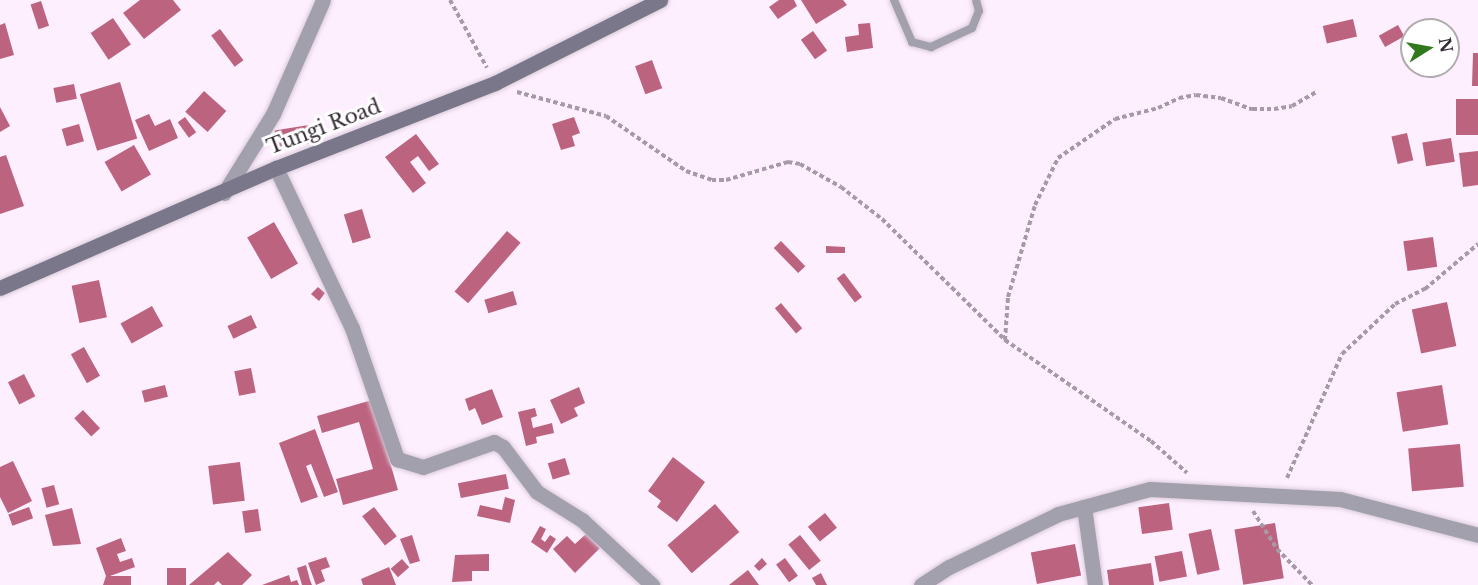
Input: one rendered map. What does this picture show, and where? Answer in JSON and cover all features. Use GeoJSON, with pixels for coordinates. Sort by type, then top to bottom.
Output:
{"type":"FeatureCollection","features":[{"type":"Feature","properties":{"kind":"main road","name":"Tungi Road"},"geometry":{"type":"LineString","coordinates":[[0,288],[224,193],[276,168],[493,84],[660,0]]}},
{"type":"Feature","properties":{"kind":"street"},"geometry":{"type":"LineString","coordinates":[[224,193],[273,114],[322,0]]}},
{"type":"Feature","properties":{"kind":"street"},"geometry":{"type":"LineString","coordinates":[[276,168],[352,328],[397,459],[423,467],[494,442],[503,447],[537,492],[582,520],[652,585]]}},
{"type":"Feature","properties":{"kind":"street"},"geometry":{"type":"LineString","coordinates":[[921,585],[949,567],[1058,514],[1150,489],[1241,492],[1340,500],[1478,535]]}},
{"type":"Feature","properties":{"kind":"street"},"geometry":{"type":"LineString","coordinates":[[1084,507],[1095,585]]}},
{"type":"Feature","properties":{"kind":"lane"},"geometry":{"type":"LineString","coordinates":[[894,0],[912,42],[931,46],[972,28],[979,11],[976,0]]}},
{"type":"Feature","properties":{"kind":"path"},"geometry":{"type":"LineString","coordinates":[[450,0],[493,84],[606,116],[686,171],[712,180],[726,180],[788,162],[800,164],[841,188],[882,219],[1005,340],[1151,441],[1206,490]]}},
{"type":"Feature","properties":{"kind":"path"},"geometry":{"type":"LineString","coordinates":[[1005,340],[1008,297],[1035,205],[1058,158],[1115,119],[1158,108],[1179,98],[1204,96],[1252,109],[1274,109],[1292,106],[1316,92]]}},
{"type":"Feature","properties":{"kind":"path"},"geometry":{"type":"LineString","coordinates":[[1280,495],[1342,354],[1395,304],[1425,289],[1478,244]]}},
{"type":"Feature","properties":{"kind":"path"},"geometry":{"type":"LineString","coordinates":[[1241,492],[1277,549],[1312,585]]}},
{"type":"Feature","properties":{"kind":"building"},"geometry":{"type":"Polygon","coordinates":[[[140,0],[173,0],[181,10],[144,39],[123,13],[140,0]]]}},
{"type":"Feature","properties":{"kind":"building"},"geometry":{"type":"Polygon","coordinates":[[[779,0],[794,0],[797,6],[778,19],[769,7],[779,0]]]}},
{"type":"Feature","properties":{"kind":"building"},"geometry":{"type":"Polygon","coordinates":[[[801,0],[843,0],[847,5],[816,24],[801,0]]]}},
{"type":"Feature","properties":{"kind":"building"},"geometry":{"type":"Polygon","coordinates":[[[41,1],[49,26],[39,29],[31,4],[41,1]]]}},
{"type":"Feature","properties":{"kind":"building"},"geometry":{"type":"Polygon","coordinates":[[[113,18],[131,45],[109,60],[91,33],[113,18]]]}},
{"type":"Feature","properties":{"kind":"building"},"geometry":{"type":"Polygon","coordinates":[[[1353,19],[1357,37],[1327,44],[1323,26],[1353,19]]]}},
{"type":"Feature","properties":{"kind":"building"},"geometry":{"type":"Polygon","coordinates":[[[5,23],[14,55],[0,59],[0,25],[5,23]]]}},
{"type":"Feature","properties":{"kind":"building"},"geometry":{"type":"Polygon","coordinates":[[[870,23],[873,48],[847,52],[845,37],[859,35],[858,24],[870,23]]]}},
{"type":"Feature","properties":{"kind":"building"},"geometry":{"type":"Polygon","coordinates":[[[1398,25],[1400,39],[1385,47],[1379,36],[1398,25]]]}},
{"type":"Feature","properties":{"kind":"building"},"geometry":{"type":"Polygon","coordinates":[[[220,29],[243,60],[235,67],[211,36],[220,29]]]}},
{"type":"Feature","properties":{"kind":"building"},"geometry":{"type":"Polygon","coordinates":[[[813,31],[827,50],[815,59],[801,40],[813,31]]]}},
{"type":"Feature","properties":{"kind":"building"},"geometry":{"type":"Polygon","coordinates":[[[1473,53],[1478,53],[1478,86],[1472,86],[1473,53]]]}},
{"type":"Feature","properties":{"kind":"building"},"geometry":{"type":"Polygon","coordinates":[[[652,60],[662,88],[645,94],[635,66],[652,60]]]}},
{"type":"Feature","properties":{"kind":"building"},"geometry":{"type":"Polygon","coordinates":[[[120,82],[137,138],[97,151],[80,94],[120,82]]]}},
{"type":"Feature","properties":{"kind":"building"},"geometry":{"type":"Polygon","coordinates":[[[74,84],[77,99],[56,103],[53,88],[74,84]]]}},
{"type":"Feature","properties":{"kind":"building"},"geometry":{"type":"Polygon","coordinates":[[[204,91],[226,111],[208,132],[185,112],[204,91]]]}},
{"type":"Feature","properties":{"kind":"building"},"geometry":{"type":"Polygon","coordinates":[[[1456,99],[1478,99],[1478,135],[1456,135],[1456,99]]]}},
{"type":"Feature","properties":{"kind":"building"},"geometry":{"type":"Polygon","coordinates":[[[0,107],[10,126],[0,132],[0,107]]]}},
{"type":"Feature","properties":{"kind":"building"},"geometry":{"type":"Polygon","coordinates":[[[149,114],[155,126],[170,119],[178,138],[149,151],[135,120],[149,114]]]}},
{"type":"Feature","properties":{"kind":"building"},"geometry":{"type":"Polygon","coordinates":[[[185,117],[196,132],[189,138],[178,122],[185,117]]]}},
{"type":"Feature","properties":{"kind":"building"},"geometry":{"type":"Polygon","coordinates":[[[574,117],[580,133],[572,136],[575,146],[561,150],[552,124],[574,117]]]}},
{"type":"Feature","properties":{"kind":"building"},"geometry":{"type":"Polygon","coordinates":[[[79,124],[84,141],[67,146],[62,129],[79,124]]]}},
{"type":"Feature","properties":{"kind":"building"},"geometry":{"type":"Polygon","coordinates":[[[309,125],[312,143],[277,148],[274,130],[309,125]]]}},
{"type":"Feature","properties":{"kind":"building"},"geometry":{"type":"Polygon","coordinates":[[[1407,133],[1413,160],[1398,164],[1391,137],[1407,133]]]}},
{"type":"Feature","properties":{"kind":"building"},"geometry":{"type":"Polygon","coordinates":[[[416,134],[439,164],[429,171],[418,156],[410,162],[426,183],[413,193],[385,157],[416,134]]]}},
{"type":"Feature","properties":{"kind":"building"},"geometry":{"type":"Polygon","coordinates":[[[1451,138],[1455,162],[1426,166],[1422,143],[1451,138]]]}},
{"type":"Feature","properties":{"kind":"building"},"geometry":{"type":"Polygon","coordinates":[[[134,145],[151,174],[122,191],[105,162],[134,145]]]}},
{"type":"Feature","properties":{"kind":"building"},"geometry":{"type":"Polygon","coordinates":[[[1478,151],[1478,185],[1463,187],[1459,153],[1478,151]]]}},
{"type":"Feature","properties":{"kind":"building"},"geometry":{"type":"Polygon","coordinates":[[[6,155],[24,206],[0,214],[0,157],[6,155]]]}},
{"type":"Feature","properties":{"kind":"building"},"geometry":{"type":"Polygon","coordinates":[[[362,209],[371,238],[353,243],[344,215],[362,209]]]}},
{"type":"Feature","properties":{"kind":"building"},"geometry":{"type":"Polygon","coordinates":[[[274,222],[298,264],[271,279],[247,238],[274,222]]]}},
{"type":"Feature","properties":{"kind":"building"},"geometry":{"type":"Polygon","coordinates":[[[507,231],[521,243],[468,303],[455,291],[507,231]]]}},
{"type":"Feature","properties":{"kind":"building"},"geometry":{"type":"Polygon","coordinates":[[[1433,237],[1437,267],[1407,271],[1403,241],[1433,237]]]}},
{"type":"Feature","properties":{"kind":"building"},"geometry":{"type":"Polygon","coordinates":[[[781,241],[805,266],[798,273],[774,248],[781,241]]]}},
{"type":"Feature","properties":{"kind":"building"},"geometry":{"type":"Polygon","coordinates":[[[826,246],[845,247],[845,253],[826,253],[826,246]]]}},
{"type":"Feature","properties":{"kind":"building"},"geometry":{"type":"Polygon","coordinates":[[[844,273],[862,297],[855,302],[837,278],[844,273]]]}},
{"type":"Feature","properties":{"kind":"building"},"geometry":{"type":"Polygon","coordinates":[[[99,280],[107,317],[80,323],[72,286],[99,280]]]}},
{"type":"Feature","properties":{"kind":"building"},"geometry":{"type":"Polygon","coordinates":[[[318,287],[325,293],[319,301],[311,294],[318,287]]]}},
{"type":"Feature","properties":{"kind":"building"},"geometry":{"type":"Polygon","coordinates":[[[513,291],[517,304],[488,313],[484,300],[513,291]]]}},
{"type":"Feature","properties":{"kind":"building"},"geometry":{"type":"Polygon","coordinates":[[[1447,302],[1456,346],[1421,354],[1412,309],[1447,302]]]}},
{"type":"Feature","properties":{"kind":"building"},"geometry":{"type":"Polygon","coordinates":[[[781,303],[802,328],[796,333],[775,308],[781,303]]]}},
{"type":"Feature","properties":{"kind":"building"},"geometry":{"type":"Polygon","coordinates":[[[152,306],[163,326],[132,344],[121,323],[152,306]]]}},
{"type":"Feature","properties":{"kind":"building"},"geometry":{"type":"Polygon","coordinates":[[[251,315],[257,328],[233,339],[227,326],[251,315]]]}},
{"type":"Feature","properties":{"kind":"building"},"geometry":{"type":"Polygon","coordinates":[[[84,347],[100,376],[87,383],[71,354],[84,347]]]}},
{"type":"Feature","properties":{"kind":"building"},"geometry":{"type":"Polygon","coordinates":[[[251,368],[256,393],[239,396],[234,371],[251,368]]]}},
{"type":"Feature","properties":{"kind":"building"},"geometry":{"type":"Polygon","coordinates":[[[24,374],[35,396],[19,404],[8,382],[24,374]]]}},
{"type":"Feature","properties":{"kind":"building"},"geometry":{"type":"Polygon","coordinates":[[[165,385],[168,397],[145,402],[142,391],[165,385]]]}},
{"type":"Feature","properties":{"kind":"building"},"geometry":{"type":"Polygon","coordinates":[[[1442,385],[1448,425],[1403,432],[1397,392],[1442,385]]]}},
{"type":"Feature","properties":{"kind":"building"},"geometry":{"type":"Polygon","coordinates":[[[579,387],[585,403],[574,408],[578,416],[561,424],[550,400],[579,387]]]}},
{"type":"Feature","properties":{"kind":"building"},"geometry":{"type":"Polygon","coordinates":[[[492,389],[503,417],[482,425],[475,408],[469,411],[465,399],[492,389]]]}},
{"type":"Feature","properties":{"kind":"building"},"geometry":{"type":"Polygon","coordinates":[[[372,400],[398,490],[343,505],[336,479],[373,469],[359,422],[322,433],[317,416],[372,400]]]}},
{"type":"Feature","properties":{"kind":"building"},"geometry":{"type":"Polygon","coordinates":[[[535,408],[537,416],[531,418],[533,428],[552,423],[554,433],[536,437],[537,443],[526,446],[518,412],[535,408]]]}},
{"type":"Feature","properties":{"kind":"building"},"geometry":{"type":"Polygon","coordinates":[[[83,410],[100,428],[91,436],[74,418],[83,410]]]}},
{"type":"Feature","properties":{"kind":"building"},"geometry":{"type":"Polygon","coordinates":[[[315,429],[338,492],[324,497],[311,464],[306,466],[318,497],[301,503],[279,443],[315,429]]]}},
{"type":"Feature","properties":{"kind":"building"},"geometry":{"type":"Polygon","coordinates":[[[1460,444],[1464,487],[1412,491],[1408,449],[1460,444]]]}},
{"type":"Feature","properties":{"kind":"building"},"geometry":{"type":"Polygon","coordinates":[[[673,457],[705,482],[677,522],[657,507],[661,501],[648,491],[673,457]]]}},
{"type":"Feature","properties":{"kind":"building"},"geometry":{"type":"Polygon","coordinates":[[[565,458],[570,474],[553,480],[548,463],[565,458]]]}},
{"type":"Feature","properties":{"kind":"building"},"geometry":{"type":"Polygon","coordinates":[[[13,461],[32,501],[8,513],[0,497],[0,467],[13,461]]]}},
{"type":"Feature","properties":{"kind":"building"},"geometry":{"type":"Polygon","coordinates":[[[240,462],[245,501],[213,505],[208,466],[240,462]]]}},
{"type":"Feature","properties":{"kind":"building"},"geometry":{"type":"Polygon","coordinates":[[[506,474],[509,489],[461,498],[458,483],[506,474]]]}},
{"type":"Feature","properties":{"kind":"building"},"geometry":{"type":"Polygon","coordinates":[[[54,485],[59,504],[47,508],[41,488],[54,485]]]}},
{"type":"Feature","properties":{"kind":"building"},"geometry":{"type":"Polygon","coordinates":[[[505,497],[515,500],[510,523],[477,516],[480,505],[502,510],[505,497]]]}},
{"type":"Feature","properties":{"kind":"building"},"geometry":{"type":"Polygon","coordinates":[[[1169,503],[1173,530],[1142,534],[1138,507],[1169,503]]]}},
{"type":"Feature","properties":{"kind":"building"},"geometry":{"type":"Polygon","coordinates":[[[715,504],[739,532],[692,573],[667,545],[715,504]]]}},
{"type":"Feature","properties":{"kind":"building"},"geometry":{"type":"Polygon","coordinates":[[[29,507],[33,518],[12,526],[8,515],[29,507]]]}},
{"type":"Feature","properties":{"kind":"building"},"geometry":{"type":"Polygon","coordinates":[[[374,507],[397,536],[385,545],[362,516],[374,507]]]}},
{"type":"Feature","properties":{"kind":"building"},"geometry":{"type":"Polygon","coordinates":[[[72,508],[81,544],[53,546],[45,515],[72,508]]]}},
{"type":"Feature","properties":{"kind":"building"},"geometry":{"type":"Polygon","coordinates":[[[258,509],[261,531],[245,533],[242,511],[258,509]]]}},
{"type":"Feature","properties":{"kind":"building"},"geometry":{"type":"Polygon","coordinates":[[[825,513],[837,528],[820,542],[808,527],[825,513]]]}},
{"type":"Feature","properties":{"kind":"building"},"geometry":{"type":"Polygon","coordinates":[[[1275,523],[1284,578],[1243,585],[1235,529],[1275,523]]]}},
{"type":"Feature","properties":{"kind":"building"},"geometry":{"type":"Polygon","coordinates":[[[540,526],[546,529],[541,539],[545,542],[550,535],[556,539],[547,553],[531,542],[540,526]]]}},
{"type":"Feature","properties":{"kind":"building"},"geometry":{"type":"Polygon","coordinates":[[[1211,529],[1220,570],[1197,575],[1189,534],[1211,529]]]}},
{"type":"Feature","properties":{"kind":"building"},"geometry":{"type":"Polygon","coordinates":[[[586,534],[600,548],[575,573],[553,549],[567,536],[575,544],[586,534]]]}},
{"type":"Feature","properties":{"kind":"building"},"geometry":{"type":"Polygon","coordinates":[[[412,535],[420,561],[410,564],[400,539],[412,535]]]}},
{"type":"Feature","properties":{"kind":"building"},"geometry":{"type":"Polygon","coordinates":[[[800,535],[821,561],[809,570],[788,544],[800,535]]]}},
{"type":"Feature","properties":{"kind":"building"},"geometry":{"type":"Polygon","coordinates":[[[121,538],[126,551],[117,554],[120,562],[132,558],[135,567],[110,576],[131,576],[131,585],[103,585],[106,576],[96,548],[121,538]]]}},
{"type":"Feature","properties":{"kind":"building"},"geometry":{"type":"Polygon","coordinates":[[[1075,544],[1081,575],[1037,584],[1031,553],[1075,544]]]}},
{"type":"Feature","properties":{"kind":"building"},"geometry":{"type":"Polygon","coordinates":[[[1182,551],[1187,577],[1159,582],[1155,556],[1182,551]]]}},
{"type":"Feature","properties":{"kind":"building"},"geometry":{"type":"Polygon","coordinates":[[[228,552],[252,575],[242,585],[222,585],[218,581],[214,585],[189,585],[228,552]]]}},
{"type":"Feature","properties":{"kind":"building"},"geometry":{"type":"Polygon","coordinates":[[[489,554],[489,571],[472,571],[472,581],[452,582],[455,555],[489,554]]]}},
{"type":"Feature","properties":{"kind":"building"},"geometry":{"type":"Polygon","coordinates":[[[326,557],[330,567],[321,570],[325,581],[316,585],[308,563],[326,557]]]}},
{"type":"Feature","properties":{"kind":"building"},"geometry":{"type":"Polygon","coordinates":[[[762,558],[767,564],[759,571],[754,566],[762,558]]]}},
{"type":"Feature","properties":{"kind":"building"},"geometry":{"type":"Polygon","coordinates":[[[785,558],[798,576],[789,582],[776,564],[785,558]]]}},
{"type":"Feature","properties":{"kind":"building"},"geometry":{"type":"Polygon","coordinates":[[[402,559],[409,567],[398,577],[391,569],[402,559]]]}},
{"type":"Feature","properties":{"kind":"building"},"geometry":{"type":"Polygon","coordinates":[[[1151,563],[1154,585],[1109,585],[1107,570],[1151,563]]]}},
{"type":"Feature","properties":{"kind":"building"},"geometry":{"type":"Polygon","coordinates":[[[306,565],[312,585],[302,585],[297,568],[306,565]]]}},
{"type":"Feature","properties":{"kind":"building"},"geometry":{"type":"Polygon","coordinates":[[[389,567],[396,585],[363,585],[361,579],[389,567]]]}},
{"type":"Feature","properties":{"kind":"building"},"geometry":{"type":"Polygon","coordinates":[[[167,568],[186,568],[186,585],[167,585],[167,568]]]}},
{"type":"Feature","properties":{"kind":"building"},"geometry":{"type":"Polygon","coordinates":[[[748,570],[759,585],[729,585],[748,570]]]}},
{"type":"Feature","properties":{"kind":"building"},"geometry":{"type":"Polygon","coordinates":[[[821,573],[827,585],[816,585],[812,578],[821,573]]]}},
{"type":"Feature","properties":{"kind":"building"},"geometry":{"type":"Polygon","coordinates":[[[289,575],[291,582],[297,580],[299,585],[262,585],[289,575]]]}}]}
